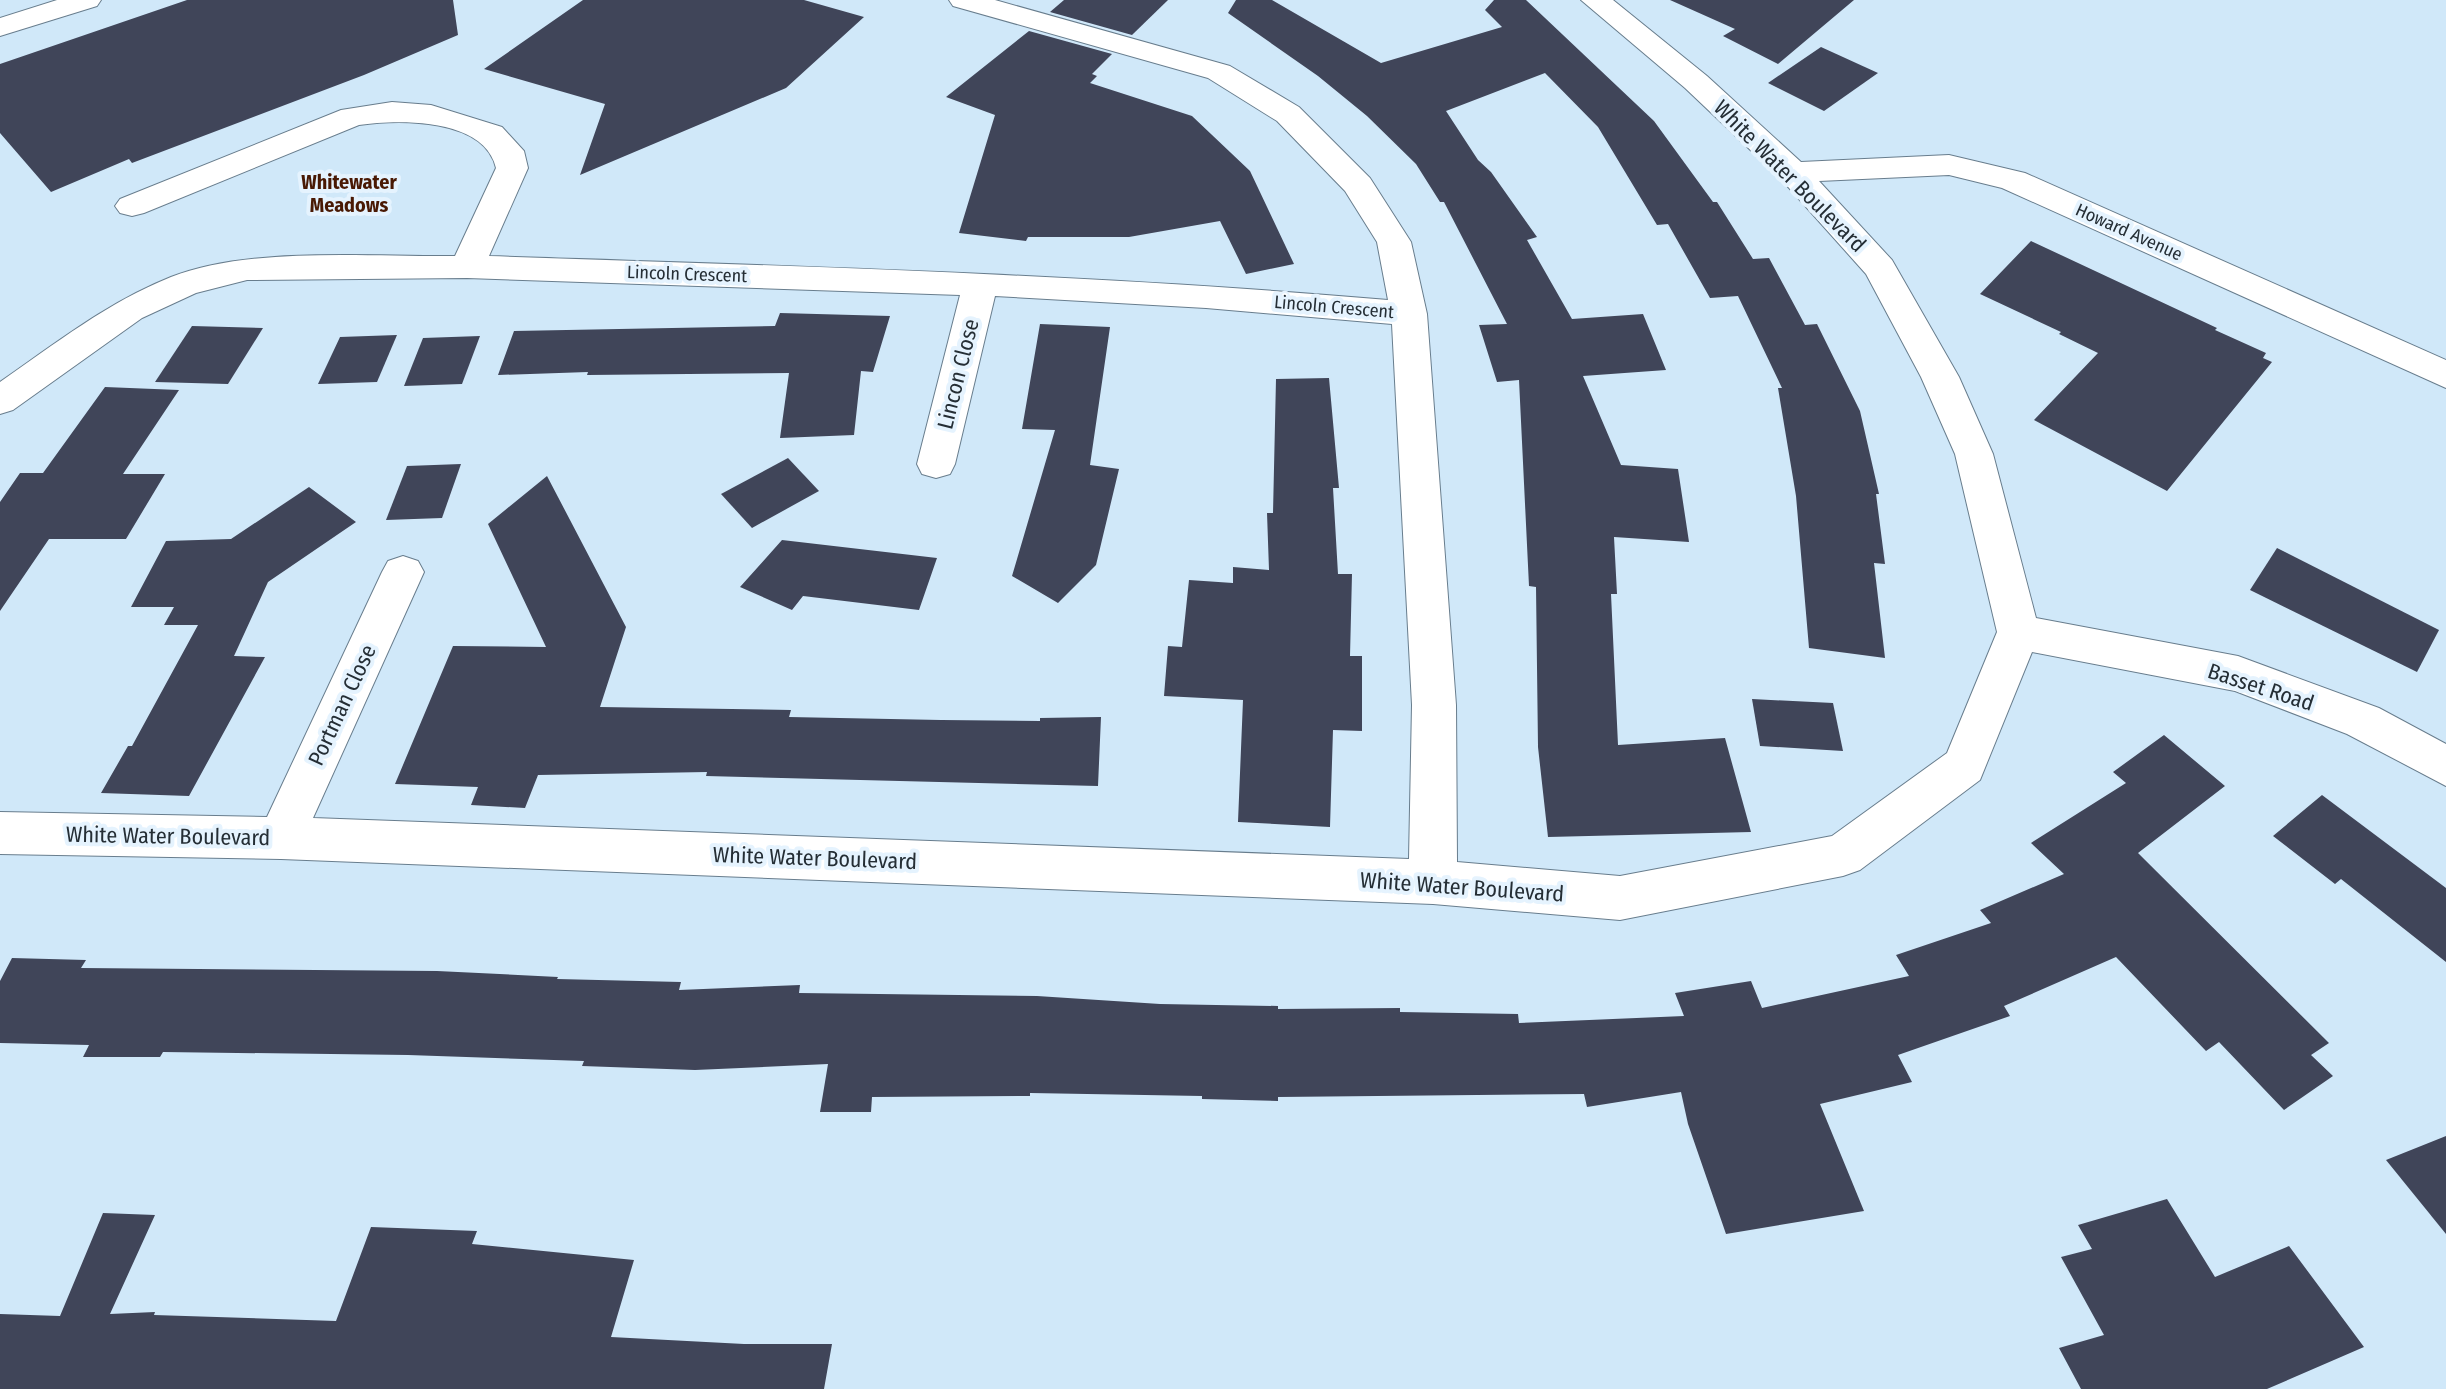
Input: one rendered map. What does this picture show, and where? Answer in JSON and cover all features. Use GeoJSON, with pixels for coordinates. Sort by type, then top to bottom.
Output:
{"type":"FeatureCollection","features":[{"type":"Feature","properties":{"kind":"street"},"geometry":{"type":"LineString","coordinates":[[0,27],[87,0]]}},
{"type":"Feature","properties":{"kind":"street"},"geometry":{"type":"LineString","coordinates":[[963,0],[1219,72],[1288,114],[1358,185],[1394,242],[1409,314],[1434,705],[1433,882]]}},
{"type":"Feature","properties":{"kind":"street","name":"White Water Boulevard"},"geometry":{"type":"LineString","coordinates":[[0,833],[281,838],[1433,882],[1620,898],[1843,855],[1964,766],[2018,632],[1974,454],[1940,377],[1880,268],[1793,172],[1696,82],[1595,0]]}},
{"type":"Feature","properties":{"kind":"street"},"geometry":{"type":"LineString","coordinates":[[132,206],[352,117],[392,111],[431,114],[491,134],[508,151],[512,168],[467,267]]}},
{"type":"Feature","properties":{"kind":"street","name":"Howard Avenue"},"geometry":{"type":"LineString","coordinates":[[1793,172],[1949,165],[2013,180],[2446,375]]}},
{"type":"Feature","properties":{"kind":"street","name":"Lincoln Crescent"},"geometry":{"type":"LineString","coordinates":[[0,401],[129,310],[185,284],[247,269],[467,267],[980,284],[1206,296],[1409,314]]}},
{"type":"Feature","properties":{"kind":"street","name":"Lincon Close"},"geometry":{"type":"LineString","coordinates":[[936,464],[980,284]]}},
{"type":"Feature","properties":{"kind":"street","name":"Portman Close"},"geometry":{"type":"LineString","coordinates":[[281,838],[403,572]]}},
{"type":"Feature","properties":{"kind":"street","name":"Basset Road"},"geometry":{"type":"LineString","coordinates":[[2018,632],[2238,674],[2363,721],[2446,766]]}},
{"type":"Feature","properties":{"kind":"building"},"geometry":{"type":"Polygon","coordinates":[[[187,0],[453,0],[458,35],[364,75],[132,163],[129,159],[51,192],[0,133],[0,64],[187,0]]]}},
{"type":"Feature","properties":{"kind":"building"},"geometry":{"type":"Polygon","coordinates":[[[583,0],[804,0],[864,17],[786,88],[580,175],[605,104],[484,69],[583,0]]]}},
{"type":"Feature","properties":{"kind":"building"},"geometry":{"type":"Polygon","coordinates":[[[1064,0],[1168,0],[1132,35],[1050,12],[1064,0]]]}},
{"type":"Feature","properties":{"kind":"building"},"geometry":{"type":"Polygon","coordinates":[[[1236,0],[1272,0],[1381,63],[1502,27],[1485,10],[1494,0],[1526,0],[1654,121],[1713,202],[1717,202],[1753,259],[1769,258],[1805,325],[1817,324],[1860,411],[1879,494],[1876,494],[1885,564],[1874,563],[1885,658],[1809,648],[1796,496],[1778,388],[1782,388],[1738,296],[1710,298],[1668,224],[1657,225],[1598,127],[1545,73],[1446,111],[1478,160],[1491,172],[1537,237],[1527,240],[1572,319],[1643,314],[1666,370],[1583,376],[1621,465],[1678,469],[1689,542],[1614,537],[1617,594],[1611,594],[1618,745],[1725,738],[1751,832],[1548,837],[1538,747],[1536,587],[1529,586],[1519,380],[1497,382],[1479,325],[1507,324],[1444,202],[1440,202],[1416,164],[1367,116],[1318,76],[1228,13],[1236,0]]]}},
{"type":"Feature","properties":{"kind":"building"},"geometry":{"type":"Polygon","coordinates":[[[1670,0],[1854,0],[1778,64],[1723,36],[1735,29],[1670,0]]]}},
{"type":"Feature","properties":{"kind":"building"},"geometry":{"type":"Polygon","coordinates":[[[1029,31],[1112,54],[1092,74],[1097,76],[1090,83],[1192,116],[1250,171],[1294,264],[1246,274],[1220,221],[1129,237],[1028,237],[1026,241],[959,233],[995,115],[946,97],[1029,31]]]}},
{"type":"Feature","properties":{"kind":"building"},"geometry":{"type":"Polygon","coordinates":[[[1821,47],[1878,73],[1824,111],[1768,83],[1821,47]]]}},
{"type":"Feature","properties":{"kind":"building"},"geometry":{"type":"Polygon","coordinates":[[[2031,241],[2217,328],[2215,330],[2266,353],[2263,358],[2272,362],[2167,491],[2034,420],[2098,353],[1980,294],[2031,241]]]}},
{"type":"Feature","properties":{"kind":"building"},"geometry":{"type":"Polygon","coordinates":[[[780,313],[890,316],[873,372],[861,371],[854,435],[780,438],[789,373],[498,375],[514,331],[775,326],[780,313]]]}},
{"type":"Feature","properties":{"kind":"building"},"geometry":{"type":"Polygon","coordinates":[[[1040,324],[1110,327],[1090,465],[1119,469],[1096,565],[1058,603],[1012,576],[1055,430],[1022,429],[1040,324]]]}},
{"type":"Feature","properties":{"kind":"building"},"geometry":{"type":"Polygon","coordinates":[[[192,326],[263,328],[228,384],[155,382],[192,326]]]}},
{"type":"Feature","properties":{"kind":"building"},"geometry":{"type":"Polygon","coordinates":[[[397,335],[377,382],[318,384],[340,337],[397,335]]]}},
{"type":"Feature","properties":{"kind":"building"},"geometry":{"type":"Polygon","coordinates":[[[480,336],[462,384],[404,386],[423,338],[480,336]]]}},
{"type":"Feature","properties":{"kind":"building"},"geometry":{"type":"Polygon","coordinates":[[[1329,378],[1339,488],[1333,488],[1338,574],[1352,574],[1350,656],[1362,656],[1362,731],[1333,730],[1330,827],[1238,822],[1243,700],[1164,696],[1168,646],[1182,647],[1189,580],[1233,583],[1233,567],[1269,570],[1267,513],[1273,513],[1276,379],[1329,378]]]}},
{"type":"Feature","properties":{"kind":"building"},"geometry":{"type":"Polygon","coordinates":[[[105,387],[179,390],[123,474],[165,474],[126,539],[49,539],[0,611],[0,502],[20,473],[43,473],[105,387]]]}},
{"type":"Feature","properties":{"kind":"building"},"geometry":{"type":"Polygon","coordinates":[[[788,458],[819,491],[752,528],[721,494],[788,458]]]}},
{"type":"Feature","properties":{"kind":"building"},"geometry":{"type":"Polygon","coordinates":[[[461,464],[442,518],[386,520],[407,466],[461,464]]]}},
{"type":"Feature","properties":{"kind":"building"},"geometry":{"type":"Polygon","coordinates":[[[547,476],[626,627],[600,707],[791,710],[789,717],[1040,721],[1040,718],[1101,717],[1098,786],[706,776],[707,772],[538,775],[525,808],[471,805],[478,787],[395,784],[453,646],[546,647],[488,524],[547,476]]]}},
{"type":"Feature","properties":{"kind":"building"},"geometry":{"type":"Polygon","coordinates":[[[309,487],[356,522],[268,582],[234,656],[265,657],[189,796],[101,793],[128,746],[132,746],[198,625],[164,625],[174,607],[131,607],[166,541],[231,539],[309,487]]]}},
{"type":"Feature","properties":{"kind":"building"},"geometry":{"type":"Polygon","coordinates":[[[782,540],[937,558],[919,610],[803,596],[792,610],[740,587],[782,540]]]}},
{"type":"Feature","properties":{"kind":"building"},"geometry":{"type":"Polygon","coordinates":[[[2277,548],[2439,630],[2417,672],[2250,590],[2277,548]]]}},
{"type":"Feature","properties":{"kind":"building"},"geometry":{"type":"Polygon","coordinates":[[[1752,699],[1833,703],[1843,751],[1760,746],[1752,699]]]}},
{"type":"Feature","properties":{"kind":"building"},"geometry":{"type":"Polygon","coordinates":[[[2164,735],[2225,786],[2138,853],[2329,1043],[2311,1055],[2333,1076],[2284,1110],[2219,1042],[2206,1051],[2116,957],[2004,1006],[2010,1016],[1898,1055],[1912,1082],[1820,1104],[1864,1211],[1726,1234],[1688,1124],[1681,1092],[1587,1107],[1584,1094],[1278,1097],[1278,1101],[1202,1099],[1202,1096],[1030,1093],[1030,1096],[872,1097],[871,1112],[820,1112],[828,1064],[695,1070],[582,1066],[584,1061],[408,1055],[163,1052],[160,1057],[83,1057],[89,1045],[0,1043],[0,981],[12,958],[86,960],[81,968],[437,971],[557,979],[681,982],[679,990],[800,985],[799,993],[1037,996],[1160,1004],[1278,1006],[1278,1009],[1400,1008],[1400,1012],[1518,1014],[1519,1023],[1684,1016],[1675,993],[1751,981],[1762,1008],[1909,976],[1896,955],[1991,923],[1980,910],[2064,874],[2031,843],[2126,783],[2113,772],[2164,735]]]}},
{"type":"Feature","properties":{"kind":"building"},"geometry":{"type":"Polygon","coordinates":[[[2322,795],[2446,888],[2446,962],[2341,879],[2335,884],[2273,836],[2322,795]]]}},
{"type":"Feature","properties":{"kind":"building"},"geometry":{"type":"Polygon","coordinates":[[[2446,1136],[2446,1234],[2386,1160],[2446,1136]]]}},
{"type":"Feature","properties":{"kind":"building"},"geometry":{"type":"Polygon","coordinates":[[[2167,1199],[2215,1277],[2289,1246],[2364,1347],[2267,1389],[2081,1389],[2059,1348],[2104,1335],[2061,1257],[2092,1249],[2078,1225],[2167,1199]]]}},
{"type":"Feature","properties":{"kind":"building"},"geometry":{"type":"Polygon","coordinates":[[[103,1213],[155,1215],[110,1314],[155,1312],[154,1315],[336,1321],[371,1227],[477,1231],[472,1244],[634,1260],[611,1337],[744,1344],[832,1344],[824,1389],[0,1389],[0,1314],[60,1316],[103,1213]]]}},
{"type":"Feature","properties":{"kind":"district","name":"Whitewater Meadows"},"geometry":{"type":"Point","coordinates":[349,194]}}]}
